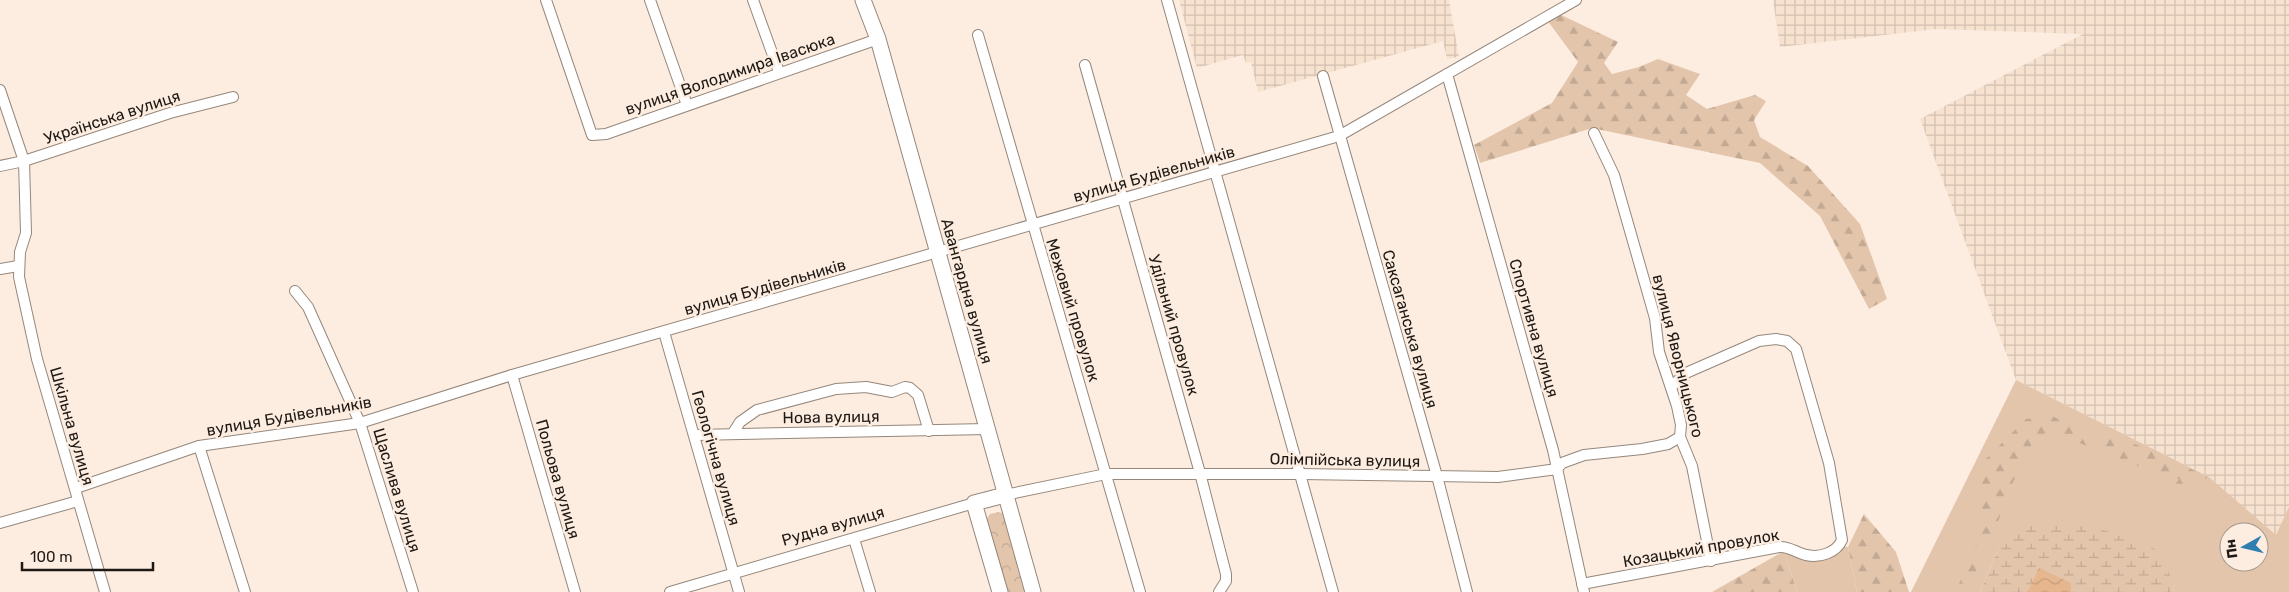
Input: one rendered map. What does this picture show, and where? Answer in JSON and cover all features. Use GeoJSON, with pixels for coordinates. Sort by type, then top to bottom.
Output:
{"type":"FeatureCollection","features":[{"type":"Feature","properties":{"kind":"street","name":"вулиця Володимира Івасюка"},"geometry":{"type":"LineString","coordinates":[[546,0],[592,135],[606,134],[878,39]]}},
{"type":"Feature","properties":{"kind":"street"},"geometry":{"type":"LineString","coordinates":[[650,0],[687,105]]}},
{"type":"Feature","properties":{"kind":"street"},"geometry":{"type":"LineString","coordinates":[[753,0],[779,72]]}},
{"type":"Feature","properties":{"kind":"street","name":"Авангардна вулиця"},"geometry":{"type":"LineString","coordinates":[[863,0],[878,39],[1033,592]]}},
{"type":"Feature","properties":{"kind":"street"},"geometry":{"type":"LineString","coordinates":[[1167,0],[1333,592]]}},
{"type":"Feature","properties":{"kind":"street","name":"вулиця Будівельників"},"geometry":{"type":"LineString","coordinates":[[76,488],[200,446],[360,422],[512,375],[1339,136],[1576,0]]}},
{"type":"Feature","properties":{"kind":"street","name":"Межовий провулок"},"geometry":{"type":"LineString","coordinates":[[978,35],[1140,592]]}},
{"type":"Feature","properties":{"kind":"street","name":"Удільний провулок"},"geometry":{"type":"LineString","coordinates":[[1085,65],[1200,473],[1226,574],[1226,581],[1219,592]]}},
{"type":"Feature","properties":{"kind":"street","name":"Спортивна вулиця"},"geometry":{"type":"LineString","coordinates":[[1448,74],[1553,450],[1583,588]]}},
{"type":"Feature","properties":{"kind":"street","name":"Саксаганська вулиця"},"geometry":{"type":"LineString","coordinates":[[1323,76],[1437,476],[1467,592]]}},
{"type":"Feature","properties":{"kind":"street"},"geometry":{"type":"LineString","coordinates":[[0,90],[24,161],[26,233],[18,266],[0,269]]}},
{"type":"Feature","properties":{"kind":"street","name":"Українська вулиця"},"geometry":{"type":"LineString","coordinates":[[0,166],[24,161],[170,113],[233,97]]}},
{"type":"Feature","properties":{"kind":"street","name":"вулиця Яворницького"},"geometry":{"type":"LineString","coordinates":[[1594,133],[1614,175],[1655,318],[1659,352],[1681,425],[1680,437],[1692,466],[1711,562]]}},
{"type":"Feature","properties":{"kind":"street","name":"Шкільна вулиця"},"geometry":{"type":"LineString","coordinates":[[18,266],[37,359],[105,592]]}},
{"type":"Feature","properties":{"kind":"street","name":"Щаслива вулиця"},"geometry":{"type":"LineString","coordinates":[[295,291],[308,307],[360,422],[413,592]]}},
{"type":"Feature","properties":{"kind":"street","name":"Геологічна вулиця"},"geometry":{"type":"LineString","coordinates":[[664,332],[739,592]]}},
{"type":"Feature","properties":{"kind":"street","name":"Козацький провулок"},"geometry":{"type":"LineString","coordinates":[[1583,588],[1779,547],[1790,548],[1811,556],[1830,553],[1836,549],[1842,540],[1829,463],[1796,349],[1787,341],[1776,339],[1753,343],[1686,373],[1671,387]]}},
{"type":"Feature","properties":{"kind":"street","name":"Польова вулиця"},"geometry":{"type":"LineString","coordinates":[[512,375],[575,592]]}},
{"type":"Feature","properties":{"kind":"street","name":"Нова вулиця"},"geometry":{"type":"LineString","coordinates":[[733,433],[740,422],[757,410],[836,389],[866,386],[892,392],[905,387],[910,388],[918,395],[929,431]]}},
{"type":"Feature","properties":{"kind":"street","name":"Нова вулиця"},"geometry":{"type":"LineString","coordinates":[[695,435],[987,429]]}},
{"type":"Feature","properties":{"kind":"street","name":"Олімпійська вулиця"},"geometry":{"type":"LineString","coordinates":[[1005,495],[1106,474],[1301,474],[1498,478],[1557,468],[1562,463],[1584,455],[1642,449],[1668,444],[1680,437]]}},
{"type":"Feature","properties":{"kind":"street"},"geometry":{"type":"LineString","coordinates":[[200,446],[245,592]]}},
{"type":"Feature","properties":{"kind":"street","name":"Рудна вулиця"},"geometry":{"type":"LineString","coordinates":[[670,592],[1005,495]]}},
{"type":"Feature","properties":{"kind":"street"},"geometry":{"type":"LineString","coordinates":[[0,523],[78,501]]}},
{"type":"Feature","properties":{"kind":"street"},"geometry":{"type":"LineString","coordinates":[[974,503],[1000,592]]}},
{"type":"Feature","properties":{"kind":"street"},"geometry":{"type":"LineString","coordinates":[[854,539],[870,592]]}},
{"type":"Feature","properties":{"kind":"shaded area"},"geometry":{"type":"Polygon","coordinates":[[[1179,0],[1449,0],[1459,57],[1447,59],[1443,41],[1258,92],[1251,62],[1246,63],[1243,55],[1197,68],[1179,0]]]}},
{"type":"Feature","properties":{"kind":"shaded area"},"geometry":{"type":"Polygon","coordinates":[[[1773,0],[2289,0],[2289,507],[2276,536],[2269,530],[2269,522],[2260,522],[2209,477],[2016,380],[1920,119],[2083,34],[1936,29],[1780,47],[1773,0]]]}},
{"type":"Feature","properties":{"kind":"green space"},"geometry":{"type":"Polygon","coordinates":[[[1559,14],[1618,42],[1604,63],[1612,74],[1639,67],[1658,59],[1700,74],[1686,95],[1707,109],[1755,95],[1766,101],[1754,120],[1760,137],[1808,166],[1860,224],[1887,299],[1869,309],[1820,216],[1760,163],[1592,128],[1480,163],[1474,145],[1552,103],[1578,62],[1547,20],[1559,14]]]}},
{"type":"Feature","properties":{"kind":"green space"},"geometry":{"type":"Polygon","coordinates":[[[2016,380],[2209,477],[2261,522],[2219,522],[2219,572],[2269,572],[2269,529],[2276,535],[2289,507],[2289,592],[2172,592],[2175,584],[1999,547],[1980,592],[1911,592],[2016,380]]]}},
{"type":"Feature","properties":{"kind":"green space"},"geometry":{"type":"Polygon","coordinates":[[[2052,416],[2093,436],[2126,440],[2209,477],[2188,487],[2180,497],[2169,494],[2179,479],[2158,474],[2049,431],[2034,440],[2011,486],[1996,527],[1969,586],[1959,584],[1985,524],[1978,493],[1983,462],[2026,419],[2052,416]]]}},
{"type":"Feature","properties":{"kind":"green space"},"geometry":{"type":"Polygon","coordinates":[[[999,512],[1005,514],[1029,592],[1005,592],[986,520],[990,514],[999,512]]]}},
{"type":"Feature","properties":{"kind":"green space"},"geometry":{"type":"Polygon","coordinates":[[[1864,514],[1896,552],[1909,592],[1857,592],[1848,547],[1864,514]]]}},
{"type":"Feature","properties":{"kind":"green space"},"geometry":{"type":"Polygon","coordinates":[[[2033,524],[2093,526],[2155,549],[2175,584],[2172,592],[2071,592],[2070,583],[2039,569],[2027,592],[1980,592],[1999,547],[2033,524]]]}},
{"type":"Feature","properties":{"kind":"green space"},"geometry":{"type":"Polygon","coordinates":[[[1841,546],[1848,547],[1857,592],[1797,592],[1784,551],[1804,557],[1841,546]]]}},
{"type":"Feature","properties":{"kind":"green space"},"geometry":{"type":"Polygon","coordinates":[[[1784,551],[1797,592],[1712,592],[1784,551]]]}},
{"type":"Feature","properties":{"kind":"water"},"geometry":{"type":"Polygon","coordinates":[[[2039,568],[2071,583],[2071,592],[2027,592],[2039,568]]]}}]}
